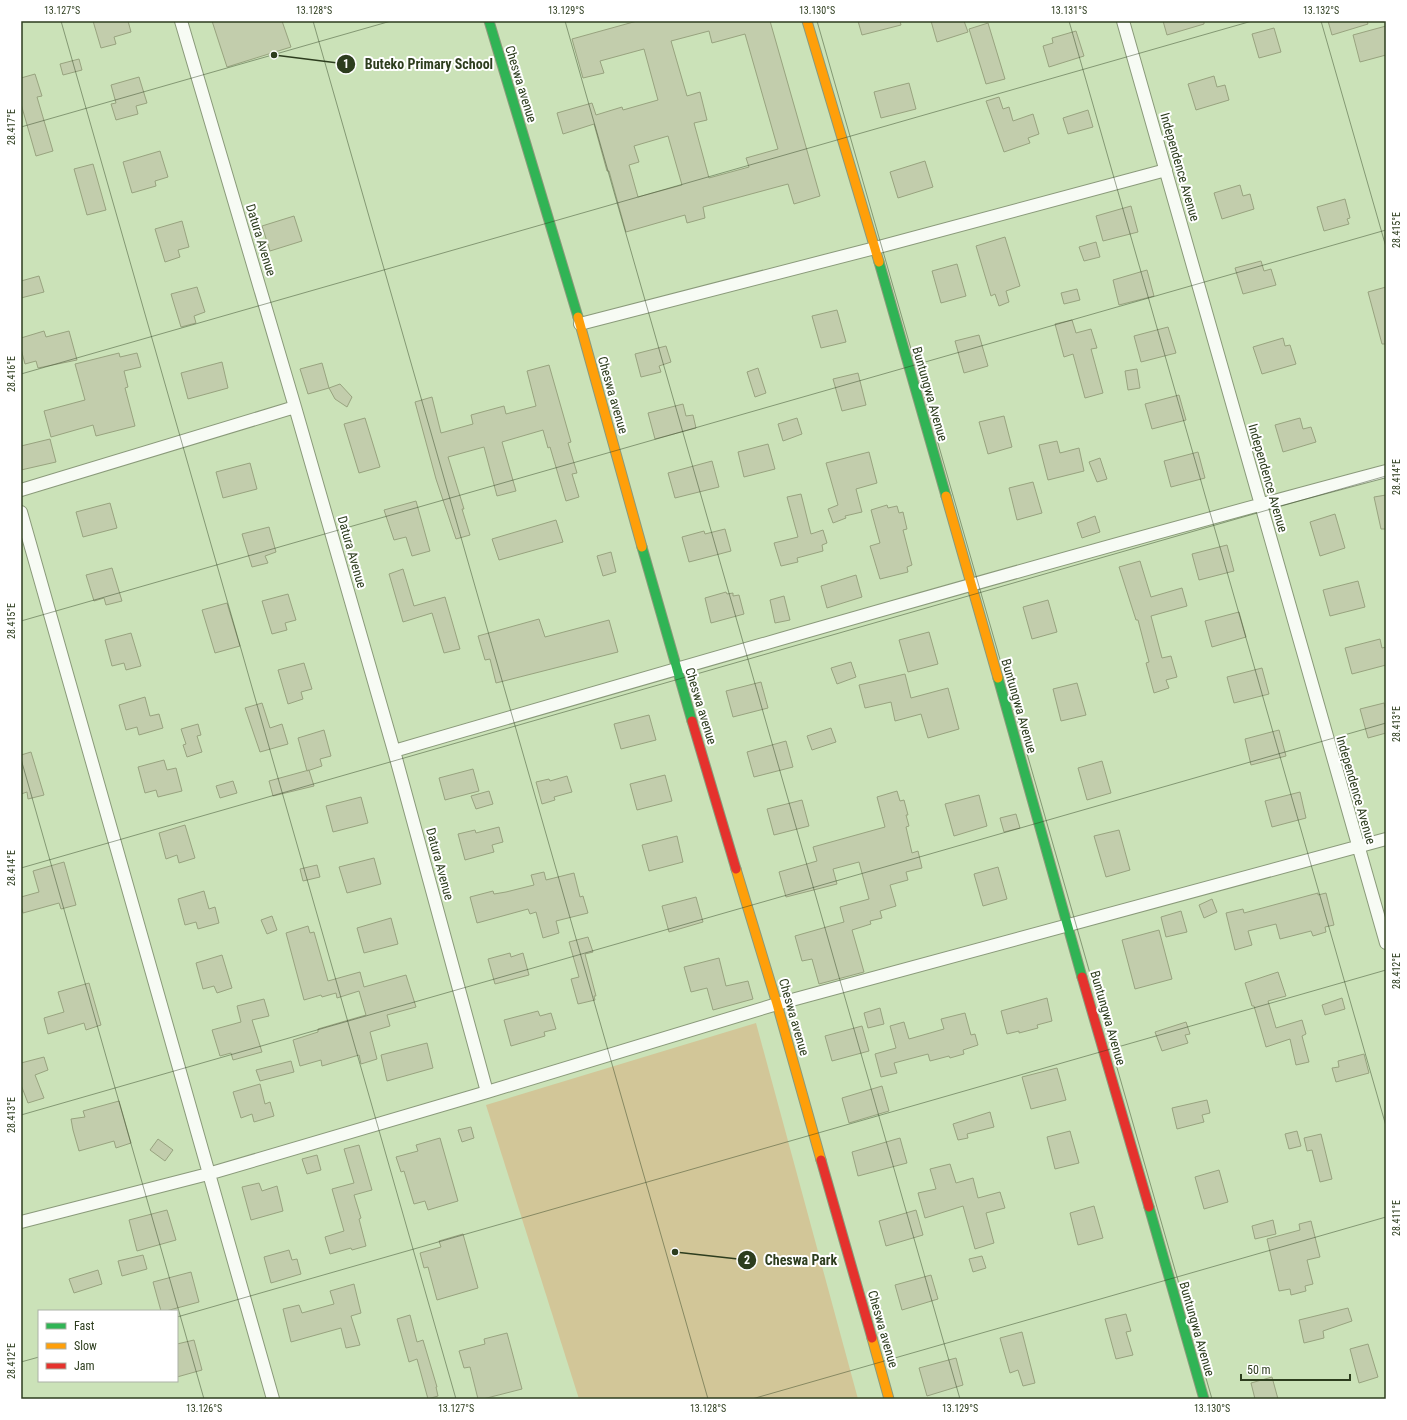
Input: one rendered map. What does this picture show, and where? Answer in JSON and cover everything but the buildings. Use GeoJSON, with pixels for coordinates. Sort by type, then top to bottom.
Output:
{"type":"FeatureCollection","features":[{"type":"Feature","properties":{"kind":"street","name":"Datura Avenue"},"geometry":{"type":"LineString","coordinates":[[181,21],[295,407],[394,751],[487,1092]]}},
{"type":"Feature","properties":{"kind":"street","name":"Cheswa avenue"},"geometry":{"type":"LineString","coordinates":[[488,21],[580,324],[676,669],[777,1004],[889,1399]]}},
{"type":"Feature","properties":{"kind":"street","name":"Buntungwa Avenue"},"geometry":{"type":"LineString","coordinates":[[807,21],[875,248],[972,585],[1067,925],[1204,1399]]}},
{"type":"Feature","properties":{"kind":"street","name":"Independence Avenue"},"geometry":{"type":"LineString","coordinates":[[1123,21],[1386,944]]}},
{"type":"Feature","properties":{"kind":"street"},"geometry":{"type":"LineString","coordinates":[[580,324],[875,248],[1166,170]]}},
{"type":"Feature","properties":{"kind":"street"},"geometry":{"type":"LineString","coordinates":[[21,490],[295,407]]}},
{"type":"Feature","properties":{"kind":"street"},"geometry":{"type":"LineString","coordinates":[[394,751],[972,585],[1261,504],[1386,471]]}},
{"type":"Feature","properties":{"kind":"street"},"geometry":{"type":"LineString","coordinates":[[21,512],[273,1399]]}},
{"type":"Feature","properties":{"kind":"street"},"geometry":{"type":"LineString","coordinates":[[21,1222],[208,1174],[487,1092],[777,1004],[1386,839]]}},
{"type":"Feature","properties":{"kind":"shaded area"},"geometry":{"type":"Polygon","coordinates":[[[756,1023],[858,1399],[579,1399],[486,1105],[756,1023]]]}},
{"type":"Feature","properties":{"kind":"traffic: fast"},"geometry":{"type":"LineString","coordinates":[[489,21],[578,317]]}},
{"type":"Feature","properties":{"kind":"traffic: fast"},"geometry":{"type":"LineString","coordinates":[[879,262],[946,496]]}},
{"type":"Feature","properties":{"kind":"traffic: fast"},"geometry":{"type":"LineString","coordinates":[[642,547],[692,721]]}},
{"type":"Feature","properties":{"kind":"traffic: fast"},"geometry":{"type":"LineString","coordinates":[[998,678],[1082,977]]}},
{"type":"Feature","properties":{"kind":"traffic: fast"},"geometry":{"type":"LineString","coordinates":[[1149,1207],[1204,1399]]}},
{"type":"Feature","properties":{"kind":"traffic: slow"},"geometry":{"type":"LineString","coordinates":[[807,21],[879,262]]}},
{"type":"Feature","properties":{"kind":"traffic: slow"},"geometry":{"type":"LineString","coordinates":[[578,317],[642,547]]}},
{"type":"Feature","properties":{"kind":"traffic: slow"},"geometry":{"type":"LineString","coordinates":[[946,496],[998,678]]}},
{"type":"Feature","properties":{"kind":"traffic: slow"},"geometry":{"type":"LineString","coordinates":[[736,869],[777,1004],[821,1160]]}},
{"type":"Feature","properties":{"kind":"traffic: slow"},"geometry":{"type":"LineString","coordinates":[[872,1338],[889,1399]]}},
{"type":"Feature","properties":{"kind":"traffic: jam"},"geometry":{"type":"LineString","coordinates":[[692,721],[736,869]]}},
{"type":"Feature","properties":{"kind":"traffic: jam"},"geometry":{"type":"LineString","coordinates":[[1082,977],[1149,1207]]}},
{"type":"Feature","properties":{"kind":"traffic: jam"},"geometry":{"type":"LineString","coordinates":[[821,1160],[872,1338]]}},
{"type":"Feature","properties":{"kind":"place","name":"Buteko Primary School"},"geometry":{"type":"Point","coordinates":[274,55]}},
{"type":"Feature","properties":{"kind":"place","name":"Cheswa Park"},"geometry":{"type":"Point","coordinates":[675,1252]}}]}
